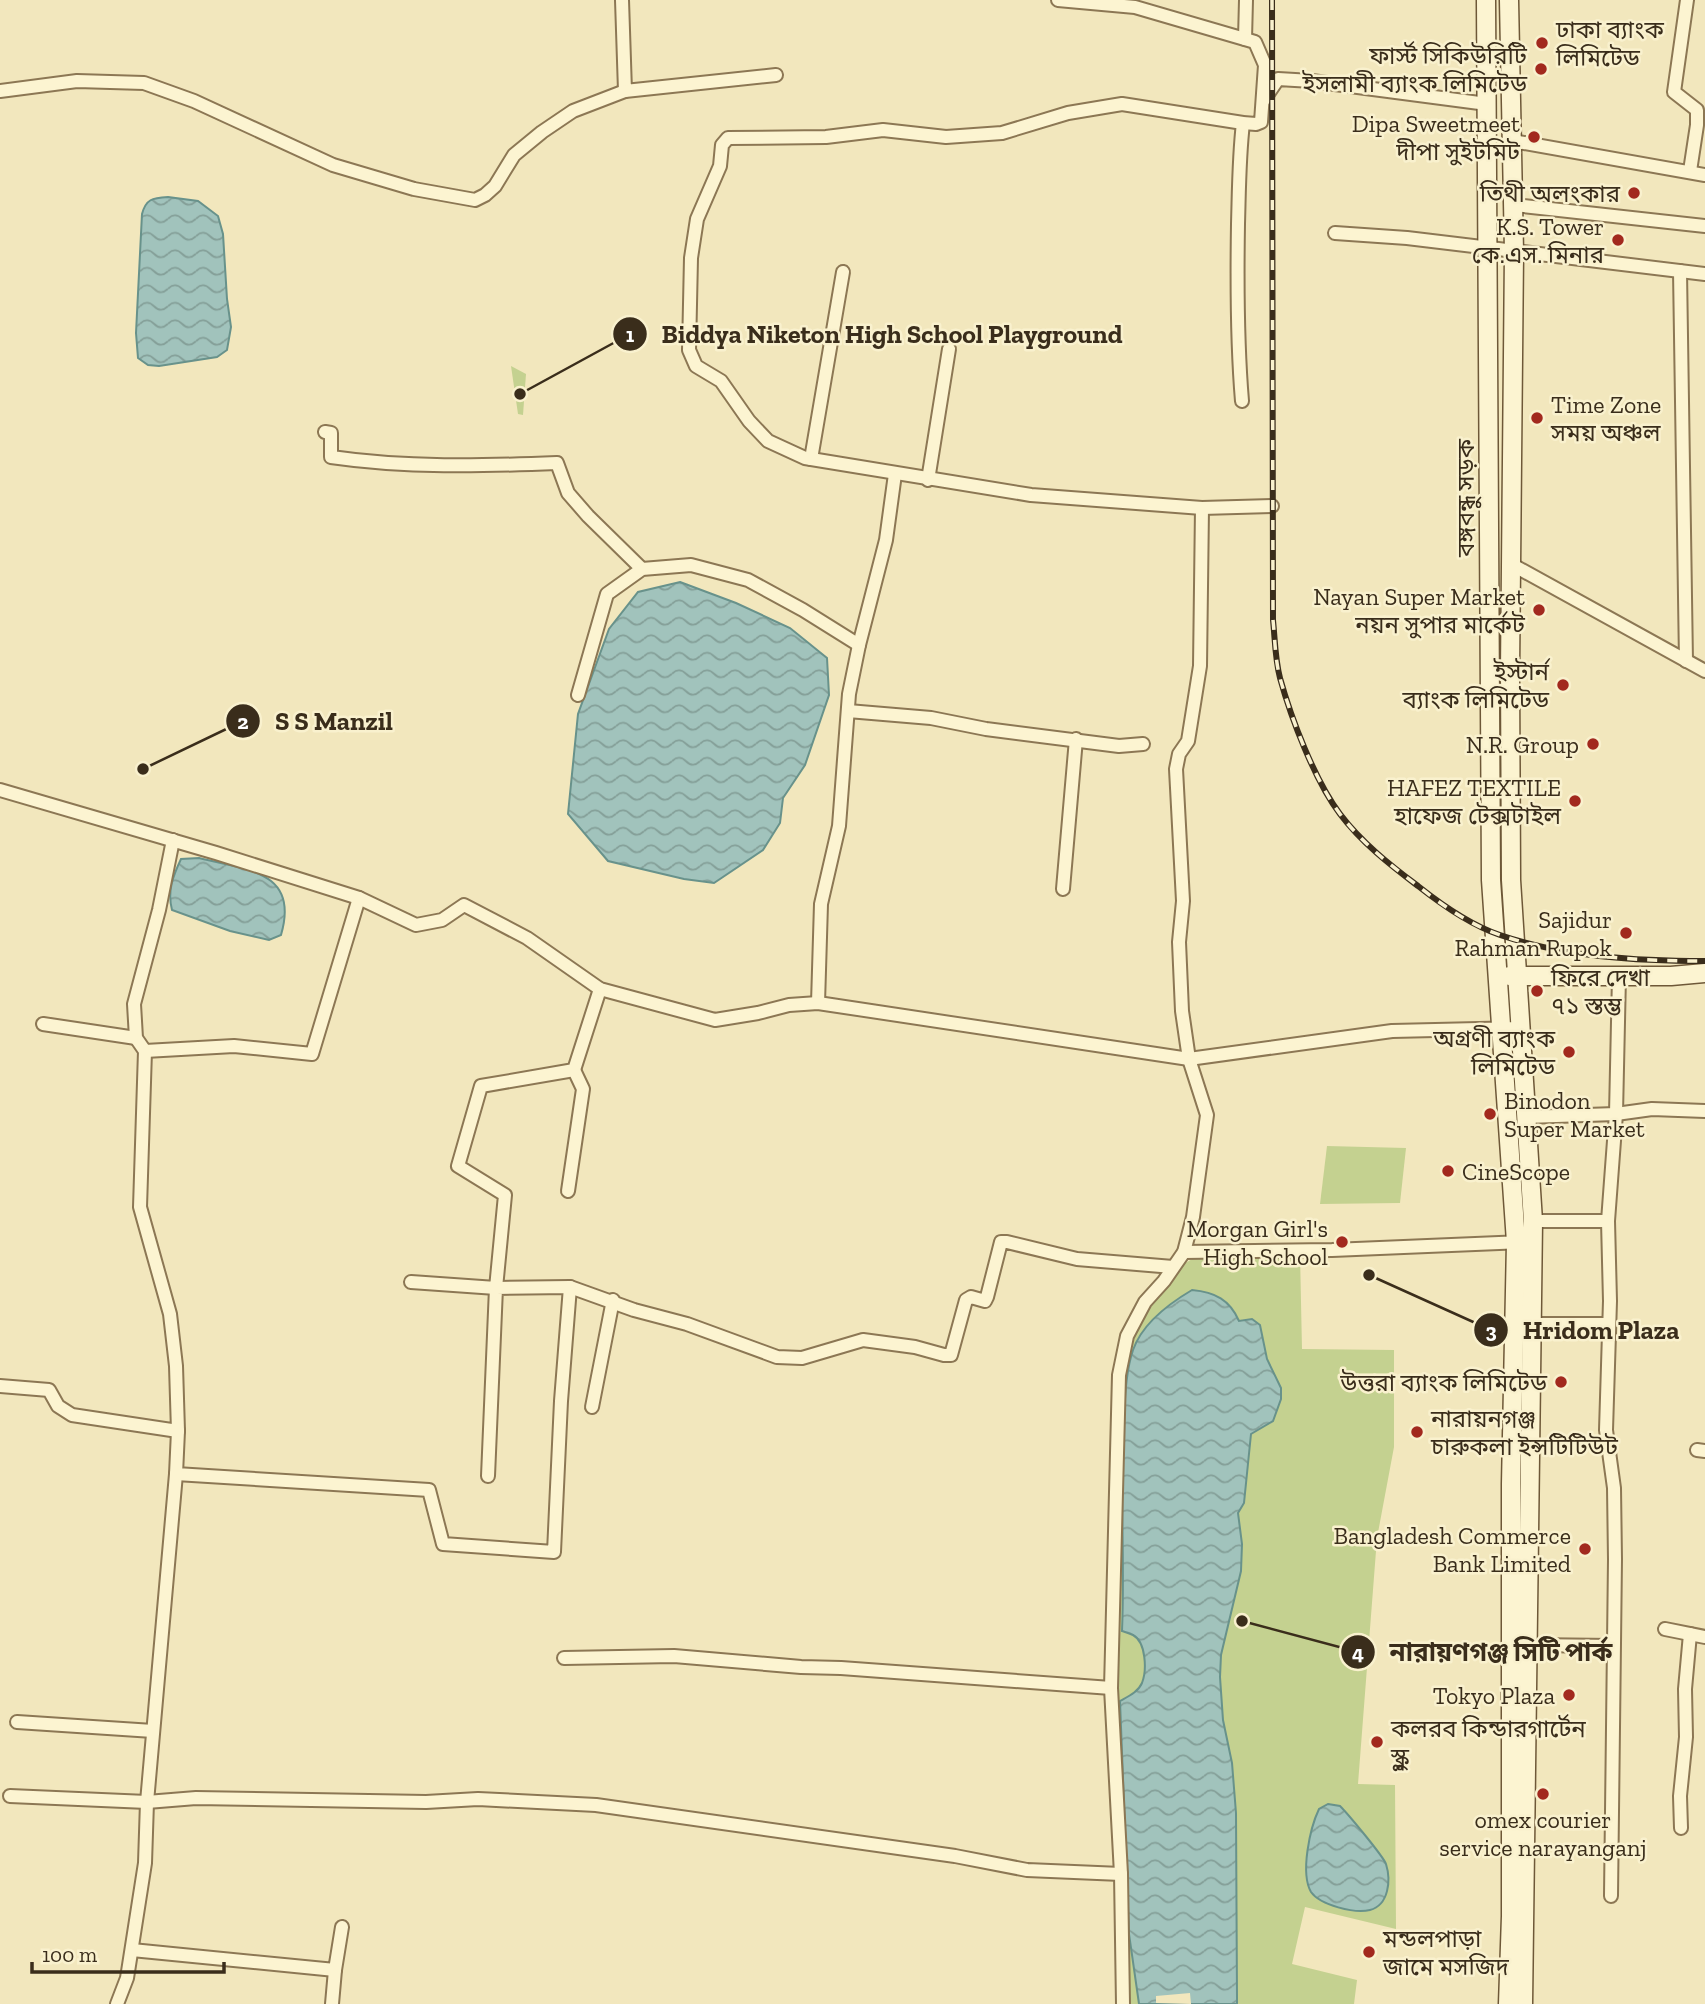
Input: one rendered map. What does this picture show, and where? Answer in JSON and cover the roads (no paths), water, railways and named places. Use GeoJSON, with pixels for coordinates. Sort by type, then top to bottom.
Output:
{"type":"FeatureCollection","features":[{"type":"Feature","properties":{"kind":"main road","name":"বঙ্গবন্ধু সড়ক"},"geometry":{"type":"LineString","coordinates":[[1486,0],[1491,880],[1502,1028],[1532,1324],[1523,2004]]}},
{"type":"Feature","properties":{"kind":"main road","name":"বঙ্গবন্ধু সড়ক"},"geometry":{"type":"LineString","coordinates":[[1508,2004],[1511,1916],[1511,1484],[1525,1242],[1533,1221],[1511,880],[1514,205],[1510,0]]}},
{"type":"Feature","properties":{"kind":"main road"},"geometry":{"type":"LineString","coordinates":[[1499,976],[1705,973]]}},
{"type":"Feature","properties":{"kind":"street"},"geometry":{"type":"LineString","coordinates":[[622,0],[625,91]]}},
{"type":"Feature","properties":{"kind":"street"},"geometry":{"type":"LineString","coordinates":[[1058,0],[1135,7],[1255,42],[1265,65],[1261,122],[1243,123],[1122,104],[1068,113],[1002,133],[946,137],[883,130],[826,136],[728,138],[722,145],[720,166],[697,219],[691,258],[689,350],[696,366],[721,381],[749,421],[768,441],[811,459],[1031,495],[1202,508],[1272,506]]}},
{"type":"Feature","properties":{"kind":"street"},"geometry":{"type":"LineString","coordinates":[[1245,39],[1246,0]]}},
{"type":"Feature","properties":{"kind":"street"},"geometry":{"type":"LineString","coordinates":[[1687,0],[1674,92],[1697,110],[1690,171]]}},
{"type":"Feature","properties":{"kind":"street"},"geometry":{"type":"LineString","coordinates":[[0,91],[77,81],[144,83],[194,101],[333,165],[414,189],[475,200],[495,186],[514,155],[573,111],[625,91],[776,75]]}},
{"type":"Feature","properties":{"kind":"street"},"geometry":{"type":"LineString","coordinates":[[1263,101],[1278,79],[1487,104]]}},
{"type":"Feature","properties":{"kind":"street"},"geometry":{"type":"LineString","coordinates":[[1242,401],[1236,290],[1239,162],[1243,123]]}},
{"type":"Feature","properties":{"kind":"street"},"geometry":{"type":"LineString","coordinates":[[1513,141],[1705,175]]}},
{"type":"Feature","properties":{"kind":"street"},"geometry":{"type":"LineString","coordinates":[[1514,205],[1705,226]]}},
{"type":"Feature","properties":{"kind":"street"},"geometry":{"type":"LineString","coordinates":[[1335,233],[1407,238],[1705,274]]}},
{"type":"Feature","properties":{"kind":"street"},"geometry":{"type":"LineString","coordinates":[[1680,271],[1686,661]]}},
{"type":"Feature","properties":{"kind":"street"},"geometry":{"type":"LineString","coordinates":[[811,459],[843,272]]}},
{"type":"Feature","properties":{"kind":"street"},"geometry":{"type":"LineString","coordinates":[[928,480],[949,349]]}},
{"type":"Feature","properties":{"kind":"street"},"geometry":{"type":"LineString","coordinates":[[325,432],[331,433],[331,457],[364,462],[473,466],[557,463],[568,493],[642,569]]}},
{"type":"Feature","properties":{"kind":"street"},"geometry":{"type":"LineString","coordinates":[[818,1003],[821,904],[839,826],[848,711],[859,645],[886,540],[895,474]]}},
{"type":"Feature","properties":{"kind":"street"},"geometry":{"type":"LineString","coordinates":[[1123,2004],[1121,1874],[1111,1688],[1119,1375],[1127,1336],[1145,1302],[1184,1252],[1193,1217],[1207,1115],[1189,1059],[1182,1011],[1179,942],[1183,901],[1176,769],[1179,754],[1188,741],[1200,666],[1202,508]]}},
{"type":"Feature","properties":{"kind":"street"},"geometry":{"type":"LineString","coordinates":[[1511,564],[1705,670]]}},
{"type":"Feature","properties":{"kind":"street"},"geometry":{"type":"LineString","coordinates":[[578,695],[607,594],[642,569],[691,565],[748,580],[859,645]]}},
{"type":"Feature","properties":{"kind":"street"},"geometry":{"type":"LineString","coordinates":[[848,711],[931,718],[986,730],[1119,746],[1143,744]]}},
{"type":"Feature","properties":{"kind":"street"},"geometry":{"type":"LineString","coordinates":[[1063,889],[1076,739]]}},
{"type":"Feature","properties":{"kind":"street"},"geometry":{"type":"LineString","coordinates":[[0,790],[359,898],[416,925],[442,920],[464,905],[527,938],[600,989],[715,1020],[789,1005],[818,1003],[1189,1059],[1392,1031],[1522,1028]]}},
{"type":"Feature","properties":{"kind":"street"},"geometry":{"type":"LineString","coordinates":[[117,2004],[127,1978],[145,1863],[147,1802],[176,1475],[176,1366],[170,1314],[140,1207],[145,1051],[136,1038],[134,1004],[159,911],[173,840]]}},
{"type":"Feature","properties":{"kind":"street"},"geometry":{"type":"LineString","coordinates":[[145,1051],[234,1046],[312,1054],[359,898]]}},
{"type":"Feature","properties":{"kind":"street"},"geometry":{"type":"LineString","coordinates":[[1611,1896],[1614,1488],[1606,1430],[1608,1221],[1616,1114],[1619,976]]}},
{"type":"Feature","properties":{"kind":"street"},"geometry":{"type":"LineString","coordinates":[[568,1191],[583,1089],[574,1070],[600,989]]}},
{"type":"Feature","properties":{"kind":"street"},"geometry":{"type":"LineString","coordinates":[[43,1024],[136,1038]]}},
{"type":"Feature","properties":{"kind":"street"},"geometry":{"type":"LineString","coordinates":[[488,1476],[496,1288],[505,1195],[458,1166],[481,1086],[574,1070]]}},
{"type":"Feature","properties":{"kind":"street"},"geometry":{"type":"LineString","coordinates":[[1526,1117],[1616,1114],[1652,1109],[1705,1111]]}},
{"type":"Feature","properties":{"kind":"street"},"geometry":{"type":"LineString","coordinates":[[1533,1221],[1608,1221]]}},
{"type":"Feature","properties":{"kind":"street"},"geometry":{"type":"LineString","coordinates":[[411,1282],[496,1288],[570,1287],[634,1310],[687,1324],[776,1357],[802,1358],[863,1340],[894,1343],[951,1355],[966,1300],[971,1297],[985,1301],[987,1297],[1000,1242],[1077,1259],[1173,1267]]}},
{"type":"Feature","properties":{"kind":"street"},"geometry":{"type":"LineString","coordinates":[[1184,1252],[1332,1250],[1525,1242]]}},
{"type":"Feature","properties":{"kind":"street"},"geometry":{"type":"LineString","coordinates":[[176,1475],[429,1490],[443,1544],[554,1552],[561,1401],[570,1287]]}},
{"type":"Feature","properties":{"kind":"street"},"geometry":{"type":"LineString","coordinates":[[592,1407],[612,1300]]}},
{"type":"Feature","properties":{"kind":"street"},"geometry":{"type":"LineString","coordinates":[[1532,1324],[1609,1324]]}},
{"type":"Feature","properties":{"kind":"street"},"geometry":{"type":"LineString","coordinates":[[0,1386],[50,1390],[58,1406],[72,1416],[177,1431]]}},
{"type":"Feature","properties":{"kind":"street"},"geometry":{"type":"LineString","coordinates":[[1665,1629],[1705,1637]]}},
{"type":"Feature","properties":{"kind":"street"},"geometry":{"type":"LineString","coordinates":[[1681,1828],[1680,1796],[1686,1737],[1685,1689],[1690,1634]]}},
{"type":"Feature","properties":{"kind":"street"},"geometry":{"type":"LineString","coordinates":[[1529,1645],[1613,1646]]}},
{"type":"Feature","properties":{"kind":"street"},"geometry":{"type":"LineString","coordinates":[[564,1658],[674,1656],[789,1667],[1111,1688]]}},
{"type":"Feature","properties":{"kind":"street"},"geometry":{"type":"LineString","coordinates":[[17,1723],[153,1731]]}},
{"type":"Feature","properties":{"kind":"street"},"geometry":{"type":"LineString","coordinates":[[10,1796],[147,1802],[195,1798],[426,1802],[478,1799],[596,1805],[955,1856],[1027,1870],[1121,1874]]}},
{"type":"Feature","properties":{"kind":"street"},"geometry":{"type":"LineString","coordinates":[[332,2004],[341,1927]]}},
{"type":"Feature","properties":{"kind":"street"},"geometry":{"type":"LineString","coordinates":[[132,1950],[335,1970]]}},
{"type":"Feature","properties":{"kind":"water"},"geometry":{"type":"Polygon","coordinates":[[[168,197],[198,201],[218,216],[223,234],[231,327],[227,350],[217,357],[159,366],[148,365],[138,358],[136,333],[142,214],[150,200],[168,197]]]}},
{"type":"Feature","properties":{"kind":"water"},"geometry":{"type":"Polygon","coordinates":[[[680,582],[736,603],[790,628],[827,658],[829,695],[805,765],[783,798],[780,823],[763,850],[714,883],[684,879],[608,861],[568,814],[578,714],[609,629],[638,592],[680,582]]]}},
{"type":"Feature","properties":{"kind":"water"},"geometry":{"type":"Polygon","coordinates":[[[199,858],[250,870],[276,885],[283,897],[285,914],[281,935],[269,940],[230,931],[172,910],[172,884],[181,859],[199,858]]]}},
{"type":"Feature","properties":{"kind":"water"},"geometry":{"type":"Polygon","coordinates":[[[1192,1290],[1221,1298],[1239,1321],[1252,1319],[1260,1325],[1267,1359],[1281,1388],[1281,1399],[1273,1421],[1251,1434],[1244,1503],[1238,1513],[1242,1544],[1241,1571],[1221,1655],[1223,1720],[1232,1763],[1236,1813],[1237,2004],[1139,2004],[1129,1934],[1120,1701],[1133,1694],[1140,1686],[1145,1664],[1141,1644],[1133,1635],[1122,1631],[1122,1454],[1125,1399],[1130,1359],[1137,1340],[1158,1315],[1192,1290]]]}},
{"type":"Feature","properties":{"kind":"water"},"geometry":{"type":"Polygon","coordinates":[[[1328,1804],[1340,1806],[1386,1864],[1388,1877],[1385,1897],[1370,1910],[1356,1911],[1338,1907],[1322,1901],[1311,1892],[1306,1862],[1312,1827],[1319,1809],[1328,1804]]]}},
{"type":"Feature","properties":{"kind":"railway"},"geometry":{"type":"LineString","coordinates":[[1272,0],[1273,620],[1280,678],[1297,730],[1313,767],[1340,814],[1367,844],[1437,900],[1478,926],[1525,942],[1575,953],[1627,959],[1705,961]]}},
{"type":"Feature","properties":{"kind":"place","name":"ঢাকা ব্যাংক লিমিটেড"},"geometry":{"type":"Point","coordinates":[1542,43]}},
{"type":"Feature","properties":{"kind":"place","name":"ফার্স্ট সিকিউরিটি ইসলামী ব্যাংক লিমিটেড"},"geometry":{"type":"Point","coordinates":[1541,69]}},
{"type":"Feature","properties":{"kind":"place","name":"Dipa Sweetmeet দীপা সুইটমিট"},"geometry":{"type":"Point","coordinates":[1534,137]}},
{"type":"Feature","properties":{"kind":"place","name":"তিথী অলংকার"},"geometry":{"type":"Point","coordinates":[1634,193]}},
{"type":"Feature","properties":{"kind":"place","name":"K.S. Tower কে.এস. মিনার"},"geometry":{"type":"Point","coordinates":[1618,240]}},
{"type":"Feature","properties":{"kind":"place","name":"Biddya Niketon High School Playground"},"geometry":{"type":"Point","coordinates":[520,394]}},
{"type":"Feature","properties":{"kind":"place","name":"Time Zone সময় অঞ্চল"},"geometry":{"type":"Point","coordinates":[1537,418]}},
{"type":"Feature","properties":{"kind":"place","name":"Nayan Super Market নয়ন সুপার মার্কেট"},"geometry":{"type":"Point","coordinates":[1539,610]}},
{"type":"Feature","properties":{"kind":"place","name":"ইস্টার্ন ব্যাংক লিমিটেড"},"geometry":{"type":"Point","coordinates":[1563,685]}},
{"type":"Feature","properties":{"kind":"place","name":"N.R. Group"},"geometry":{"type":"Point","coordinates":[1593,744]}},
{"type":"Feature","properties":{"kind":"place","name":"S S Manzil"},"geometry":{"type":"Point","coordinates":[143,769]}},
{"type":"Feature","properties":{"kind":"place","name":"HAFEZ TEXTILE হাফেজ টেক্সটাইল"},"geometry":{"type":"Point","coordinates":[1575,801]}},
{"type":"Feature","properties":{"kind":"place","name":"Sajidur Rahman Rupok"},"geometry":{"type":"Point","coordinates":[1626,933]}},
{"type":"Feature","properties":{"kind":"place","name":"ফিরে দেখা ৭১ স্তম্ভ"},"geometry":{"type":"Point","coordinates":[1537,991]}},
{"type":"Feature","properties":{"kind":"place","name":"অগ্রণী ব্যাংক লিমিটেড"},"geometry":{"type":"Point","coordinates":[1569,1052]}},
{"type":"Feature","properties":{"kind":"place","name":"Binodon Super Market"},"geometry":{"type":"Point","coordinates":[1490,1114]}},
{"type":"Feature","properties":{"kind":"place","name":"CineScope"},"geometry":{"type":"Point","coordinates":[1448,1171]}},
{"type":"Feature","properties":{"kind":"place","name":"Morgan Girl's High School"},"geometry":{"type":"Point","coordinates":[1342,1242]}},
{"type":"Feature","properties":{"kind":"place","name":"Hridom Plaza"},"geometry":{"type":"Point","coordinates":[1369,1275]}},
{"type":"Feature","properties":{"kind":"place","name":"উত্তরা ব্যাংক লিমিটেড"},"geometry":{"type":"Point","coordinates":[1561,1382]}},
{"type":"Feature","properties":{"kind":"place","name":"নারায়নগঞ্জ চারুকলা ইন্সটিটিউট"},"geometry":{"type":"Point","coordinates":[1417,1432]}},
{"type":"Feature","properties":{"kind":"place","name":"Bangladesh Commerce Bank Limited"},"geometry":{"type":"Point","coordinates":[1585,1549]}},
{"type":"Feature","properties":{"kind":"place","name":"নারায়ণগঞ্জ সিটি পার্ক"},"geometry":{"type":"Point","coordinates":[1242,1621]}},
{"type":"Feature","properties":{"kind":"place","name":"Tokyo Plaza"},"geometry":{"type":"Point","coordinates":[1569,1695]}},
{"type":"Feature","properties":{"kind":"place","name":"কলরব কিন্ডারগার্টেন স্কুল"},"geometry":{"type":"Point","coordinates":[1377,1742]}},
{"type":"Feature","properties":{"kind":"place","name":"omex courier service narayanganj"},"geometry":{"type":"Point","coordinates":[1543,1794]}},
{"type":"Feature","properties":{"kind":"place","name":"মন্ডলপাড়া জামে মসজিদ"},"geometry":{"type":"Point","coordinates":[1369,1952]}}]}
